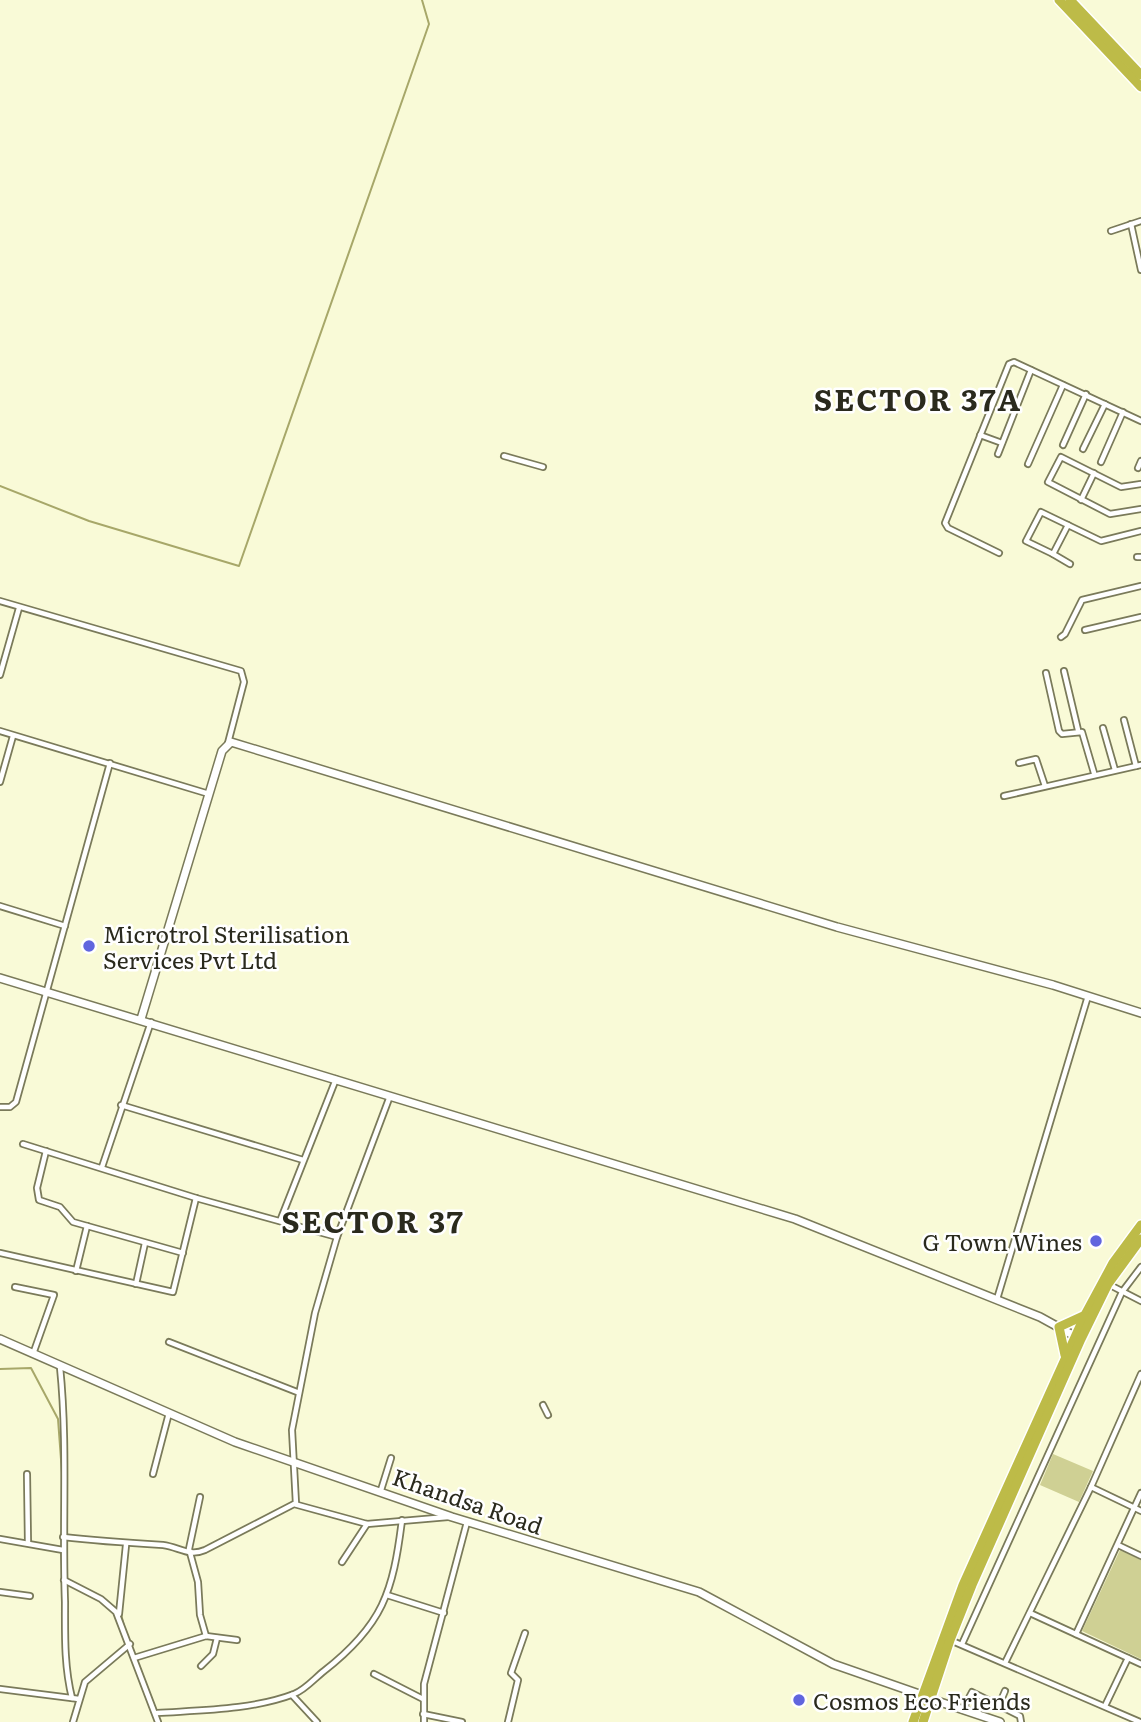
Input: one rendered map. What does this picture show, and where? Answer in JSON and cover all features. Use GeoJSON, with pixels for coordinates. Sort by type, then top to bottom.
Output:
{"type":"FeatureCollection","features":[{"type":"Feature","properties":{"kind":"highway"},"geometry":{"type":"LineString","coordinates":[[1059,0],[1141,87]]}},
{"type":"Feature","properties":{"kind":"highway"},"geometry":{"type":"LineString","coordinates":[[1070,0],[1141,75]]}},
{"type":"Feature","properties":{"kind":"highway"},"geometry":{"type":"LineString","coordinates":[[923,1722],[927,1697],[960,1604],[1065,1361],[1135,1242],[1141,1225]]}},
{"type":"Feature","properties":{"kind":"highway"},"geometry":{"type":"LineString","coordinates":[[913,1722],[927,1697],[950,1640],[960,1604],[1078,1338],[1085,1315],[1135,1242]]}},
{"type":"Feature","properties":{"kind":"highway"},"geometry":{"type":"LineString","coordinates":[[1065,1361],[1064,1342],[1059,1327],[1085,1315]]}},
{"type":"Feature","properties":{"kind":"street"},"geometry":{"type":"LineString","coordinates":[[1111,231],[1141,221]]}},
{"type":"Feature","properties":{"kind":"street"},"geometry":{"type":"LineString","coordinates":[[1130,224],[1141,270]]}},
{"type":"Feature","properties":{"kind":"street"},"geometry":{"type":"LineString","coordinates":[[999,553],[945,526],[1009,364],[1014,362],[1141,421]]}},
{"type":"Feature","properties":{"kind":"street"},"geometry":{"type":"LineString","coordinates":[[998,454],[1031,370]]}},
{"type":"Feature","properties":{"kind":"street"},"geometry":{"type":"LineString","coordinates":[[1028,464],[1063,385]]}},
{"type":"Feature","properties":{"kind":"street"},"geometry":{"type":"LineString","coordinates":[[1063,445],[1086,394]]}},
{"type":"Feature","properties":{"kind":"street"},"geometry":{"type":"LineString","coordinates":[[1083,449],[1105,404]]}},
{"type":"Feature","properties":{"kind":"street"},"geometry":{"type":"LineString","coordinates":[[1101,462],[1123,412]]}},
{"type":"Feature","properties":{"kind":"street"},"geometry":{"type":"LineString","coordinates":[[980,435],[1002,443]]}},
{"type":"Feature","properties":{"kind":"street"},"geometry":{"type":"LineString","coordinates":[[504,456],[543,467]]}},
{"type":"Feature","properties":{"kind":"street"},"geometry":{"type":"LineString","coordinates":[[1141,484],[1121,487],[1062,457],[1058,459],[1049,484],[1112,515],[1141,509]]}},
{"type":"Feature","properties":{"kind":"street"},"geometry":{"type":"LineString","coordinates":[[1138,468],[1141,461]]}},
{"type":"Feature","properties":{"kind":"street"},"geometry":{"type":"LineString","coordinates":[[1082,500],[1094,473]]}},
{"type":"Feature","properties":{"kind":"street"},"geometry":{"type":"LineString","coordinates":[[1070,564],[1029,543],[1026,538],[1041,512],[1101,541],[1141,531]]}},
{"type":"Feature","properties":{"kind":"street"},"geometry":{"type":"LineString","coordinates":[[1053,554],[1068,525]]}},
{"type":"Feature","properties":{"kind":"street"},"geometry":{"type":"LineString","coordinates":[[1060,637],[1065,634],[1082,600],[1141,586]]}},
{"type":"Feature","properties":{"kind":"street"},"geometry":{"type":"LineString","coordinates":[[0,601],[241,671],[244,682],[228,743],[222,751],[141,1019]]}},
{"type":"Feature","properties":{"kind":"street"},"geometry":{"type":"LineString","coordinates":[[0,675],[19,608]]}},
{"type":"Feature","properties":{"kind":"street"},"geometry":{"type":"LineString","coordinates":[[1085,629],[1141,617]]}},
{"type":"Feature","properties":{"kind":"street"},"geometry":{"type":"LineString","coordinates":[[1064,671],[1078,730],[1082,732],[1094,774]]}},
{"type":"Feature","properties":{"kind":"street"},"geometry":{"type":"LineString","coordinates":[[1046,673],[1060,733],[1078,730]]}},
{"type":"Feature","properties":{"kind":"street"},"geometry":{"type":"LineString","coordinates":[[1004,796],[1138,766],[1124,720]]}},
{"type":"Feature","properties":{"kind":"street"},"geometry":{"type":"LineString","coordinates":[[1103,727],[1115,770]]}},
{"type":"Feature","properties":{"kind":"street"},"geometry":{"type":"LineString","coordinates":[[0,731],[209,793]]}},
{"type":"Feature","properties":{"kind":"street"},"geometry":{"type":"LineString","coordinates":[[0,782],[13,736]]}},
{"type":"Feature","properties":{"kind":"street"},"geometry":{"type":"LineString","coordinates":[[228,743],[783,908],[836,927],[1141,1013]]}},
{"type":"Feature","properties":{"kind":"street"},"geometry":{"type":"LineString","coordinates":[[1018,763],[1036,758],[1045,786]]}},
{"type":"Feature","properties":{"kind":"street"},"geometry":{"type":"LineString","coordinates":[[0,1107],[10,1107],[16,1102],[110,762]]}},
{"type":"Feature","properties":{"kind":"street"},"geometry":{"type":"LineString","coordinates":[[0,906],[65,926]]}},
{"type":"Feature","properties":{"kind":"street"},"geometry":{"type":"LineString","coordinates":[[0,978],[795,1219],[997,1299],[1078,1338]]}},
{"type":"Feature","properties":{"kind":"street"},"geometry":{"type":"LineString","coordinates":[[997,1299],[1088,996]]}},
{"type":"Feature","properties":{"kind":"street"},"geometry":{"type":"LineString","coordinates":[[102,1167],[151,1022]]}},
{"type":"Feature","properties":{"kind":"street"},"geometry":{"type":"LineString","coordinates":[[280,1221],[337,1079]]}},
{"type":"Feature","properties":{"kind":"street"},"geometry":{"type":"LineString","coordinates":[[296,1504],[291,1461],[297,1392],[315,1313],[337,1237],[390,1095]]}},
{"type":"Feature","properties":{"kind":"street"},"geometry":{"type":"LineString","coordinates":[[121,1105],[303,1160]]}},
{"type":"Feature","properties":{"kind":"street"},"geometry":{"type":"LineString","coordinates":[[23,1144],[196,1198],[337,1237]]}},
{"type":"Feature","properties":{"kind":"street"},"geometry":{"type":"LineString","coordinates":[[46,1151],[37,1188],[38,1198],[60,1207],[68,1220],[183,1253]]}},
{"type":"Feature","properties":{"kind":"street"},"geometry":{"type":"LineString","coordinates":[[0,1253],[175,1291],[196,1198]]}},
{"type":"Feature","properties":{"kind":"street"},"geometry":{"type":"LineString","coordinates":[[76,1271],[87,1226]]}},
{"type":"Feature","properties":{"kind":"street"},"geometry":{"type":"LineString","coordinates":[[136,1284],[145,1243]]}},
{"type":"Feature","properties":{"kind":"street"},"geometry":{"type":"LineString","coordinates":[[962,1644],[1122,1293],[1141,1267]]}},
{"type":"Feature","properties":{"kind":"street"},"geometry":{"type":"LineString","coordinates":[[1108,1284],[1141,1301]]}},
{"type":"Feature","properties":{"kind":"street"},"geometry":{"type":"LineString","coordinates":[[15,1287],[54,1295],[33,1355]]}},
{"type":"Feature","properties":{"kind":"street","name":"Khandsa Road"},"geometry":{"type":"LineString","coordinates":[[0,1339],[169,1413],[291,1461],[467,1522],[699,1592],[833,1664],[1000,1722]]}},
{"type":"Feature","properties":{"kind":"street"},"geometry":{"type":"LineString","coordinates":[[169,1342],[297,1392]]}},
{"type":"Feature","properties":{"kind":"street"},"geometry":{"type":"LineString","coordinates":[[60,1367],[64,1408],[62,1550],[66,1674],[72,1698]]}},
{"type":"Feature","properties":{"kind":"street"},"geometry":{"type":"LineString","coordinates":[[1005,1662],[1091,1487],[1141,1374]]}},
{"type":"Feature","properties":{"kind":"street"},"geometry":{"type":"LineString","coordinates":[[543,1405],[548,1415]]}},
{"type":"Feature","properties":{"kind":"street"},"geometry":{"type":"LineString","coordinates":[[153,1474],[169,1413]]}},
{"type":"Feature","properties":{"kind":"street"},"geometry":{"type":"LineString","coordinates":[[381,1490],[391,1458]]}},
{"type":"Feature","properties":{"kind":"street"},"geometry":{"type":"LineString","coordinates":[[27,1474],[28,1542]]}},
{"type":"Feature","properties":{"kind":"street"},"geometry":{"type":"LineString","coordinates":[[1091,1487],[1141,1511]]}},
{"type":"Feature","properties":{"kind":"street"},"geometry":{"type":"LineString","coordinates":[[1076,1634],[1141,1493]]}},
{"type":"Feature","properties":{"kind":"street"},"geometry":{"type":"LineString","coordinates":[[200,1497],[190,1554],[198,1582],[200,1615],[206,1636]]}},
{"type":"Feature","properties":{"kind":"street"},"geometry":{"type":"LineString","coordinates":[[63,1537],[126,1545],[163,1545],[190,1554],[205,1550],[296,1504],[367,1524],[452,1517]]}},
{"type":"Feature","properties":{"kind":"street"},"geometry":{"type":"LineString","coordinates":[[157,1713],[249,1705],[292,1695],[354,1646],[369,1628],[392,1585],[402,1520]]}},
{"type":"Feature","properties":{"kind":"street"},"geometry":{"type":"LineString","coordinates":[[424,1722],[426,1672],[467,1522]]}},
{"type":"Feature","properties":{"kind":"street"},"geometry":{"type":"LineString","coordinates":[[342,1562],[367,1524]]}},
{"type":"Feature","properties":{"kind":"street"},"geometry":{"type":"LineString","coordinates":[[0,1539],[62,1550]]}},
{"type":"Feature","properties":{"kind":"street"},"geometry":{"type":"LineString","coordinates":[[118,1616],[126,1545]]}},
{"type":"Feature","properties":{"kind":"street"},"geometry":{"type":"LineString","coordinates":[[1118,1545],[1141,1556]]}},
{"type":"Feature","properties":{"kind":"street"},"geometry":{"type":"LineString","coordinates":[[64,1580],[101,1599],[118,1616],[157,1713],[158,1722]]}},
{"type":"Feature","properties":{"kind":"street"},"geometry":{"type":"LineString","coordinates":[[0,1592],[30,1596]]}},
{"type":"Feature","properties":{"kind":"street"},"geometry":{"type":"LineString","coordinates":[[387,1595],[444,1613]]}},
{"type":"Feature","properties":{"kind":"street"},"geometry":{"type":"LineString","coordinates":[[1030,1613],[1141,1664]]}},
{"type":"Feature","properties":{"kind":"street"},"geometry":{"type":"LineString","coordinates":[[508,1722],[518,1680],[511,1673],[525,1633]]}},
{"type":"Feature","properties":{"kind":"street"},"geometry":{"type":"LineString","coordinates":[[134,1658],[206,1636],[237,1640]]}},
{"type":"Feature","properties":{"kind":"street"},"geometry":{"type":"LineString","coordinates":[[201,1666],[213,1654],[218,1637]]}},
{"type":"Feature","properties":{"kind":"street"},"geometry":{"type":"LineString","coordinates":[[950,1640],[1140,1722]]}},
{"type":"Feature","properties":{"kind":"street"},"geometry":{"type":"LineString","coordinates":[[73,1722],[87,1681],[130,1644]]}},
{"type":"Feature","properties":{"kind":"street"},"geometry":{"type":"LineString","coordinates":[[1105,1706],[1128,1658]]}},
{"type":"Feature","properties":{"kind":"street"},"geometry":{"type":"LineString","coordinates":[[374,1674],[423,1699]]}},
{"type":"Feature","properties":{"kind":"street"},"geometry":{"type":"LineString","coordinates":[[0,1689],[79,1699]]}},
{"type":"Feature","properties":{"kind":"street"},"geometry":{"type":"LineString","coordinates":[[999,1705],[1005,1691]]}},
{"type":"Feature","properties":{"kind":"street"},"geometry":{"type":"LineString","coordinates":[[963,1709],[972,1692],[1020,1716],[1021,1722]]}},
{"type":"Feature","properties":{"kind":"street"},"geometry":{"type":"LineString","coordinates":[[292,1695],[317,1722]]}},
{"type":"Feature","properties":{"kind":"street"},"geometry":{"type":"LineString","coordinates":[[424,1714],[462,1722]]}},
{"type":"Feature","properties":{"kind":"green space"},"geometry":{"type":"Polygon","coordinates":[[[1053,1454],[1093,1471],[1079,1502],[1040,1485],[1053,1454]]]}},
{"type":"Feature","properties":{"kind":"green space"},"geometry":{"type":"Polygon","coordinates":[[[1120,1550],[1141,1560],[1141,1659],[1082,1631],[1120,1550]]]}},
{"type":"Feature","properties":{"kind":"waterway"},"geometry":{"type":"LineString","coordinates":[[0,486],[89,521],[239,566],[429,24],[422,0]]}},
{"type":"Feature","properties":{"kind":"waterway"},"geometry":{"type":"LineString","coordinates":[[0,1369],[31,1368],[58,1419],[62,1473]]}},
{"type":"Feature","properties":{"kind":"waterway"},"geometry":{"type":"LineString","coordinates":[[62,1528],[62,1547]]}},
{"type":"Feature","properties":{"kind":"waterway"},"geometry":{"type":"LineString","coordinates":[[61,1552],[63,1581]]}},
{"type":"Feature","properties":{"kind":"waterway"},"geometry":{"type":"LineString","coordinates":[[121,1614],[124,1626]]}},
{"type":"Feature","properties":{"kind":"waterway"},"geometry":{"type":"LineString","coordinates":[[133,1662],[145,1692]]}},
{"type":"Feature","properties":{"kind":"place","name":"Microtrol Sterilisation Services Pvt Ltd"},"geometry":{"type":"Point","coordinates":[89,946]}},
{"type":"Feature","properties":{"kind":"place","name":"G Town Wines"},"geometry":{"type":"Point","coordinates":[1096,1241]}},
{"type":"Feature","properties":{"kind":"place","name":"Cosmos Eco Friends"},"geometry":{"type":"Point","coordinates":[799,1700]}},
{"type":"Feature","properties":{"kind":"district","name":"SECTOR 37A"},"geometry":{"type":"Point","coordinates":[918,398]}},
{"type":"Feature","properties":{"kind":"district","name":"SECTOR 37"},"geometry":{"type":"Point","coordinates":[373,1220]}}]}
